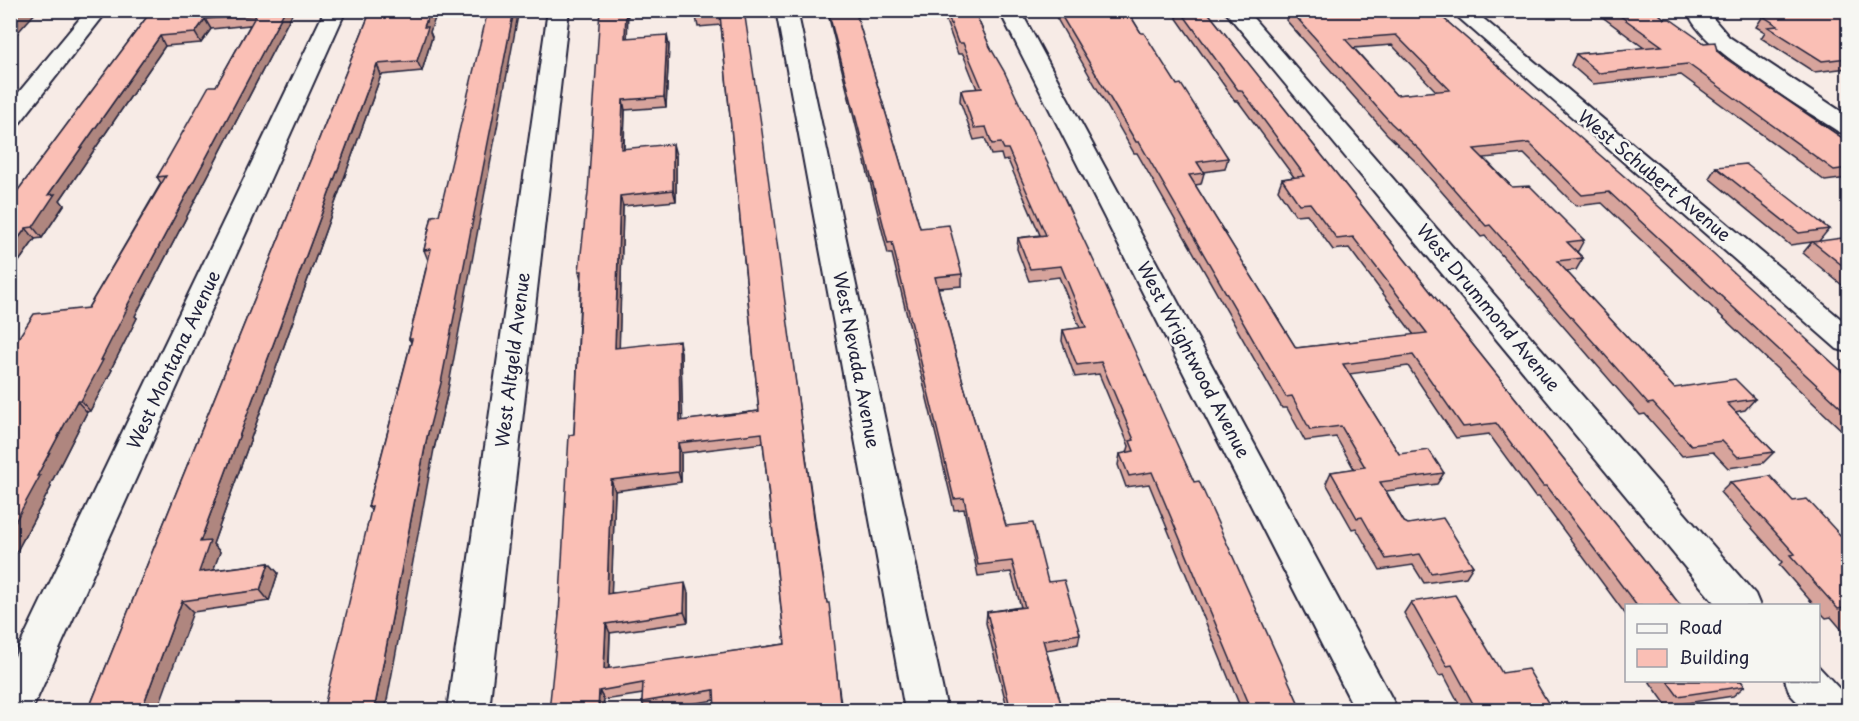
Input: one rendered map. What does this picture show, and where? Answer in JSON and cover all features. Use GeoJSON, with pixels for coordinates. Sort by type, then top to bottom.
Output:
{"type":"FeatureCollection","features":[{"type":"Feature","properties":{"kind":"street"},"geometry":{"type":"LineString","coordinates":[[10,119],[98,10]]}},
{"type":"Feature","properties":{"kind":"street","name":"West Montana Avenue"},"geometry":{"type":"LineString","coordinates":[[11,711],[336,10]]}},
{"type":"Feature","properties":{"kind":"street","name":"West Altgeld Avenue"},"geometry":{"type":"LineString","coordinates":[[468,711],[559,10]]}},
{"type":"Feature","properties":{"kind":"street","name":"West Nevada Avenue"},"geometry":{"type":"LineString","coordinates":[[786,10],[926,711]]}},
{"type":"Feature","properties":{"kind":"street","name":"West Wrightwood Avenue"},"geometry":{"type":"LineString","coordinates":[[1009,10],[1377,711]]}},
{"type":"Feature","properties":{"kind":"street","name":"West Drummond Avenue"},"geometry":{"type":"LineString","coordinates":[[1234,10],[1739,604]]}},
{"type":"Feature","properties":{"kind":"street","name":"West Schubert Avenue"},"geometry":{"type":"LineString","coordinates":[[1461,10],[1848,341]]}},
{"type":"Feature","properties":{"kind":"street"},"geometry":{"type":"LineString","coordinates":[[1703,10],[1701,17],[1713,34],[1848,127]]}},
{"type":"Feature","properties":{"kind":"street"},"geometry":{"type":"LineString","coordinates":[[1810,102],[1848,97]]}},
{"type":"Feature","properties":{"kind":"street"},"geometry":{"type":"LineString","coordinates":[[1806,682],[1831,711]]}},
{"type":"Feature","properties":{"kind":"building"},"geometry":{"type":"Polygon","coordinates":[[[10,10],[21,10],[10,22],[10,10]]]}},
{"type":"Feature","properties":{"kind":"building"},"geometry":{"type":"Polygon","coordinates":[[[152,10],[285,10],[126,308],[128,307],[101,360],[103,360],[81,401],[77,401],[10,531],[10,341],[17,340],[34,314],[88,308],[166,176],[157,177],[209,86],[216,86],[256,15],[205,19],[195,33],[160,36],[48,195],[55,194],[33,227],[26,228],[10,250],[10,201],[152,10]]]}},
{"type":"Feature","properties":{"kind":"building"},"geometry":{"type":"Polygon","coordinates":[[[371,10],[430,10],[424,27],[428,27],[417,61],[377,64],[200,542],[210,541],[199,572],[269,563],[260,590],[182,601],[141,711],[88,711],[371,10]]]}},
{"type":"Feature","properties":{"kind":"building"},"geometry":{"type":"Polygon","coordinates":[[[488,10],[514,10],[374,711],[323,711],[372,506],[368,507],[412,339],[409,339],[431,249],[424,250],[432,216],[439,215],[488,10]]]}},
{"type":"Feature","properties":{"kind":"building"},"geometry":{"type":"Polygon","coordinates":[[[600,10],[626,10],[625,38],[667,35],[664,97],[623,100],[621,149],[673,144],[673,190],[620,196],[615,348],[679,341],[680,421],[759,411],[720,15],[696,17],[696,10],[744,10],[816,532],[827,603],[829,603],[841,711],[715,711],[714,690],[642,702],[643,683],[599,691],[598,711],[549,711],[559,615],[569,435],[574,434],[582,271],[579,271],[588,192],[600,10]],[[762,433],[678,443],[678,472],[611,480],[607,594],[685,583],[684,612],[606,624],[604,669],[785,644],[762,433]]]}},
{"type":"Feature","properties":{"kind":"building"},"geometry":{"type":"Polygon","coordinates":[[[828,10],[855,10],[920,228],[949,225],[962,274],[935,277],[964,386],[1006,526],[1033,523],[1048,582],[1064,580],[1080,634],[1043,640],[1063,711],[1011,711],[987,612],[1025,607],[1012,561],[978,565],[964,498],[954,499],[892,242],[888,243],[828,10]]]}},
{"type":"Feature","properties":{"kind":"building"},"geometry":{"type":"Polygon","coordinates":[[[946,10],[974,10],[1100,274],[1194,482],[1199,481],[1302,711],[1252,711],[1152,472],[1129,476],[1120,454],[1134,451],[1130,441],[1134,440],[1101,362],[1077,365],[1063,330],[1086,327],[1061,266],[1030,269],[1018,238],[1046,235],[1008,149],[1004,149],[1001,143],[992,144],[986,127],[974,128],[961,90],[982,88],[963,43],[958,43],[946,10]]]}},
{"type":"Feature","properties":{"kind":"building"},"geometry":{"type":"Polygon","coordinates":[[[1058,10],[1127,10],[1177,85],[1181,84],[1228,158],[1197,162],[1204,173],[1189,175],[1296,348],[1427,333],[1353,237],[1337,239],[1310,203],[1299,204],[1282,179],[1305,176],[1180,10],[1206,10],[1679,604],[1636,604],[1547,486],[1543,486],[1496,423],[1463,427],[1413,355],[1343,364],[1399,454],[1429,450],[1444,473],[1380,482],[1404,522],[1408,524],[1443,518],[1473,566],[1431,573],[1420,554],[1386,559],[1362,517],[1357,518],[1331,472],[1365,467],[1341,426],[1310,430],[1292,396],[1286,397],[1139,142],[1136,142],[1058,10]]]}},
{"type":"Feature","properties":{"kind":"building"},"geometry":{"type":"Polygon","coordinates":[[[1290,10],[1434,10],[1713,254],[1848,377],[1848,414],[1609,192],[1582,195],[1529,143],[1474,149],[1512,187],[1530,186],[1584,240],[1567,242],[1583,258],[1557,261],[1674,388],[1735,379],[1755,399],[1727,403],[1774,452],[1738,457],[1722,441],[1691,445],[1653,403],[1648,404],[1490,225],[1486,226],[1420,150],[1391,123],[1290,10]],[[1396,35],[1345,39],[1396,95],[1450,90],[1396,35]]]}},
{"type":"Feature","properties":{"kind":"building"},"geometry":{"type":"Polygon","coordinates":[[[1612,10],[1654,10],[1704,43],[1715,42],[1717,51],[1725,58],[1848,142],[1848,168],[1834,170],[1688,64],[1599,73],[1576,54],[1662,46],[1612,10]]]}},
{"type":"Feature","properties":{"kind":"building"},"geometry":{"type":"Polygon","coordinates":[[[1788,10],[1848,10],[1848,58],[1822,61],[1768,27],[1778,26],[1763,16],[1793,14],[1788,10]]]}},
{"type":"Feature","properties":{"kind":"building"},"geometry":{"type":"Polygon","coordinates":[[[1746,164],[1829,229],[1799,233],[1716,167],[1746,164]]]}},
{"type":"Feature","properties":{"kind":"building"},"geometry":{"type":"Polygon","coordinates":[[[1842,238],[1848,243],[1848,270],[1813,242],[1842,238]]]}},
{"type":"Feature","properties":{"kind":"building"},"geometry":{"type":"Polygon","coordinates":[[[1770,476],[1793,501],[1807,499],[1841,536],[1848,535],[1848,565],[1846,565],[1848,568],[1848,614],[1843,608],[1838,609],[1790,555],[1795,554],[1730,482],[1770,476]]]}},
{"type":"Feature","properties":{"kind":"building"},"geometry":{"type":"Polygon","coordinates":[[[1455,595],[1502,673],[1528,669],[1553,711],[1477,711],[1452,665],[1447,666],[1411,602],[1455,595]]]}},
{"type":"Feature","properties":{"kind":"building"},"geometry":{"type":"Polygon","coordinates":[[[1668,682],[1742,682],[1745,686],[1678,696],[1668,682]]]}}]}
